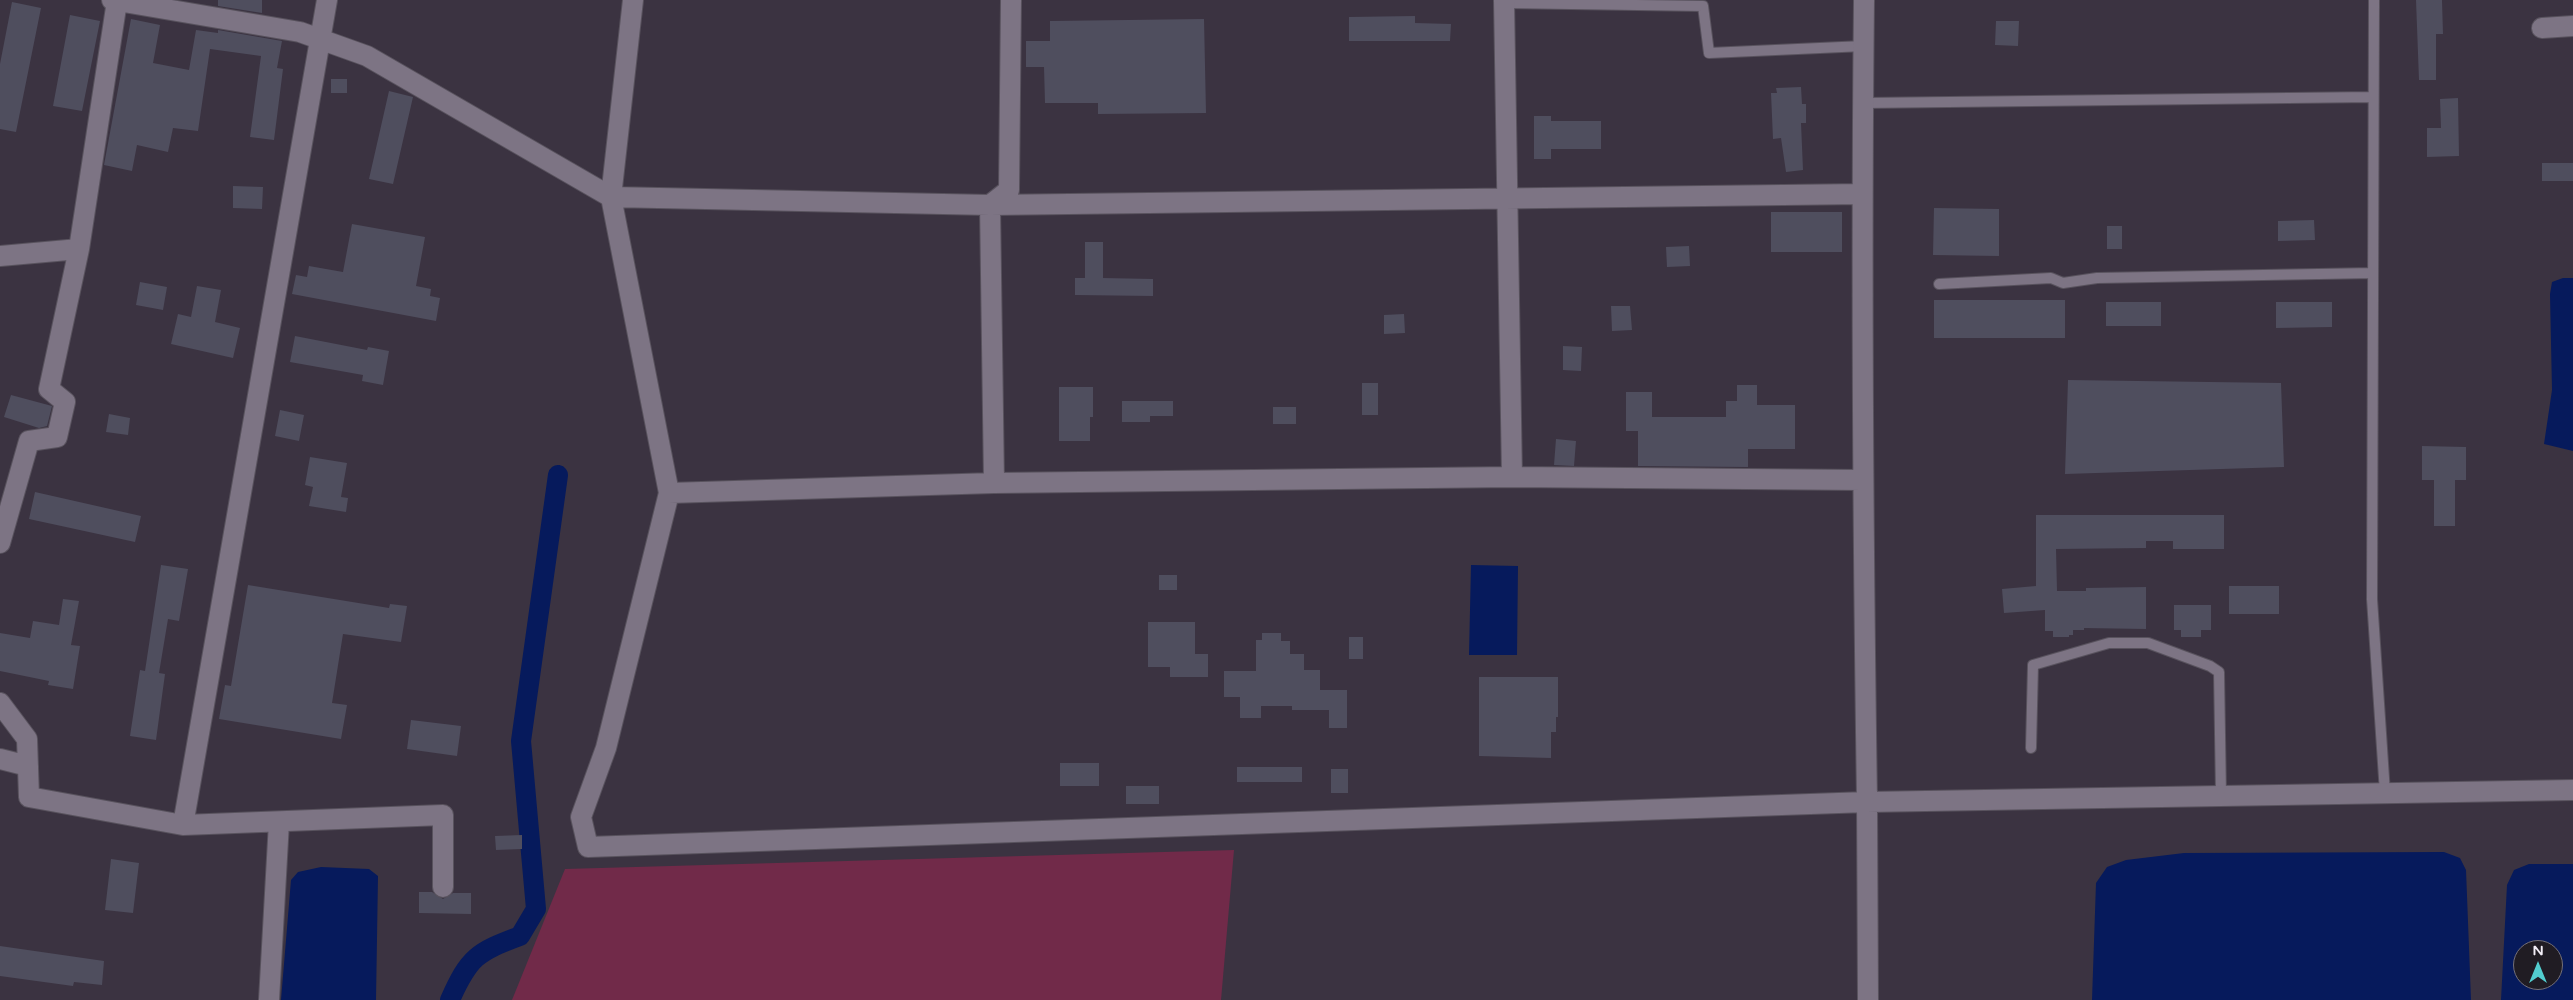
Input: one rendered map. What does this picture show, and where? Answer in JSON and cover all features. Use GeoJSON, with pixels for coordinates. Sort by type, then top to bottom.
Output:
{"type":"FeatureCollection","features":[{"type":"Feature","properties":{"kind":"street"},"geometry":{"type":"LineString","coordinates":[[0,543],[29,441],[57,437],[65,402],[49,389],[79,249],[114,0],[300,32],[368,56],[611,197],[990,204],[1862,194]]}},
{"type":"Feature","properties":{"kind":"street"},"geometry":{"type":"LineString","coordinates":[[183,825],[327,0]]}},
{"type":"Feature","properties":{"kind":"street"},"geometry":{"type":"LineString","coordinates":[[633,0],[611,197],[669,493],[606,748],[582,817],[588,846],[1868,802],[2573,790]]}},
{"type":"Feature","properties":{"kind":"street"},"geometry":{"type":"LineString","coordinates":[[990,204],[1009,190],[1011,0]]}},
{"type":"Feature","properties":{"kind":"street"},"geometry":{"type":"LineString","coordinates":[[1864,0],[1862,480],[1868,802],[1868,1000]]}},
{"type":"Feature","properties":{"kind":"street"},"geometry":{"type":"LineString","coordinates":[[1504,1],[1512,477]]}},
{"type":"Feature","properties":{"kind":"street"},"geometry":{"type":"LineString","coordinates":[[2542,28],[2573,26]]}},
{"type":"Feature","properties":{"kind":"street"},"geometry":{"type":"LineString","coordinates":[[990,204],[994,483]]}},
{"type":"Feature","properties":{"kind":"street"},"geometry":{"type":"LineString","coordinates":[[0,256],[79,249]]}},
{"type":"Feature","properties":{"kind":"street"},"geometry":{"type":"LineString","coordinates":[[669,493],[994,483],[1512,477],[1862,480]]}},
{"type":"Feature","properties":{"kind":"street"},"geometry":{"type":"LineString","coordinates":[[0,703],[27,739],[29,797],[183,825],[443,815],[443,887]]}},
{"type":"Feature","properties":{"kind":"street"},"geometry":{"type":"LineString","coordinates":[[0,758],[28,766]]}},
{"type":"Feature","properties":{"kind":"street"},"geometry":{"type":"LineString","coordinates":[[269,1000],[279,822]]}},
{"type":"Feature","properties":{"kind":"lane"},"geometry":{"type":"LineString","coordinates":[[2374,0],[2372,600],[2385,793]]}},
{"type":"Feature","properties":{"kind":"lane"},"geometry":{"type":"LineString","coordinates":[[1504,1],[1702,6],[1709,53],[1864,46]]}},
{"type":"Feature","properties":{"kind":"lane"},"geometry":{"type":"LineString","coordinates":[[1863,104],[2373,97]]}},
{"type":"Feature","properties":{"kind":"lane"},"geometry":{"type":"LineString","coordinates":[[1939,284],[2051,278],[2063,282],[2097,278],[2373,274]]}},
{"type":"Feature","properties":{"kind":"lane"},"geometry":{"type":"LineString","coordinates":[[2031,748],[2033,665],[2109,644],[2148,643],[2210,666],[2219,672],[2221,796]]}},
{"type":"Feature","properties":{"kind":"shaded area"},"geometry":{"type":"Polygon","coordinates":[[[2563,278],[2573,278],[2573,451],[2544,444],[2552,390],[2550,294],[2552,282],[2563,278]]]}},
{"type":"Feature","properties":{"kind":"shaded area"},"geometry":{"type":"Polygon","coordinates":[[[1471,565],[1518,566],[1517,655],[1469,655],[1471,565]]]}},
{"type":"Feature","properties":{"kind":"shaded area"},"geometry":{"type":"Polygon","coordinates":[[[1234,850],[1221,1000],[512,1000],[565,869],[1234,850]]]}},
{"type":"Feature","properties":{"kind":"shaded area"},"geometry":{"type":"Polygon","coordinates":[[[2444,852],[2460,858],[2466,870],[2471,1000],[2092,1000],[2096,883],[2107,867],[2126,860],[2184,853],[2444,852]]]}},
{"type":"Feature","properties":{"kind":"shaded area"},"geometry":{"type":"Polygon","coordinates":[[[2529,864],[2573,864],[2573,1000],[2501,1000],[2507,885],[2514,870],[2529,864]]]}},
{"type":"Feature","properties":{"kind":"shaded area"},"geometry":{"type":"Polygon","coordinates":[[[321,867],[369,869],[378,876],[376,1000],[281,1000],[291,880],[298,872],[321,867]]]}},
{"type":"Feature","properties":{"kind":"building"},"geometry":{"type":"Polygon","coordinates":[[[218,0],[262,0],[262,13],[218,6],[218,0]]]}},
{"type":"Feature","properties":{"kind":"building"},"geometry":{"type":"Polygon","coordinates":[[[2416,0],[2442,0],[2443,34],[2436,34],[2436,80],[2419,80],[2416,0]]]}},
{"type":"Feature","properties":{"kind":"building"},"geometry":{"type":"Polygon","coordinates":[[[12,2],[41,8],[16,132],[0,129],[0,64],[12,2]]]}},
{"type":"Feature","properties":{"kind":"building"},"geometry":{"type":"Polygon","coordinates":[[[70,15],[100,21],[82,111],[53,106],[70,15]]]}},
{"type":"Feature","properties":{"kind":"building"},"geometry":{"type":"Polygon","coordinates":[[[1415,16],[1415,23],[1451,24],[1450,41],[1349,41],[1349,17],[1415,16]]]}},
{"type":"Feature","properties":{"kind":"building"},"geometry":{"type":"Polygon","coordinates":[[[131,19],[160,25],[153,63],[189,70],[196,30],[218,33],[218,30],[282,41],[277,68],[283,69],[274,140],[250,137],[261,56],[210,49],[198,131],[173,128],[168,152],[137,145],[132,171],[104,165],[131,19]]]}},
{"type":"Feature","properties":{"kind":"building"},"geometry":{"type":"Polygon","coordinates":[[[1204,19],[1206,113],[1098,114],[1098,103],[1045,103],[1044,67],[1026,67],[1026,41],[1050,41],[1050,21],[1204,19]]]}},
{"type":"Feature","properties":{"kind":"building"},"geometry":{"type":"Polygon","coordinates":[[[1996,21],[2019,21],[2018,46],[1995,45],[1996,21]]]}},
{"type":"Feature","properties":{"kind":"building"},"geometry":{"type":"Polygon","coordinates":[[[331,79],[347,79],[347,93],[331,93],[331,79]]]}},
{"type":"Feature","properties":{"kind":"building"},"geometry":{"type":"Polygon","coordinates":[[[1801,87],[1802,104],[1806,104],[1806,123],[1801,123],[1803,170],[1786,172],[1781,138],[1773,139],[1771,93],[1777,93],[1776,88],[1801,87]]]}},
{"type":"Feature","properties":{"kind":"building"},"geometry":{"type":"Polygon","coordinates":[[[389,91],[413,97],[393,184],[369,179],[389,91]]]}},
{"type":"Feature","properties":{"kind":"building"},"geometry":{"type":"Polygon","coordinates":[[[2458,98],[2459,156],[2427,157],[2427,128],[2441,128],[2440,99],[2458,98]]]}},
{"type":"Feature","properties":{"kind":"building"},"geometry":{"type":"Polygon","coordinates":[[[1534,116],[1551,116],[1551,121],[1601,121],[1601,149],[1551,149],[1551,159],[1534,159],[1534,116]]]}},
{"type":"Feature","properties":{"kind":"building"},"geometry":{"type":"Polygon","coordinates":[[[2542,163],[2573,163],[2573,181],[2542,181],[2542,163]]]}},
{"type":"Feature","properties":{"kind":"building"},"geometry":{"type":"Polygon","coordinates":[[[233,186],[263,187],[262,209],[233,208],[233,186]]]}},
{"type":"Feature","properties":{"kind":"building"},"geometry":{"type":"Polygon","coordinates":[[[1934,208],[1999,209],[1999,256],[1933,255],[1934,208]]]}},
{"type":"Feature","properties":{"kind":"building"},"geometry":{"type":"Polygon","coordinates":[[[1771,212],[1842,212],[1842,252],[1771,252],[1771,212]]]}},
{"type":"Feature","properties":{"kind":"building"},"geometry":{"type":"Polygon","coordinates":[[[2314,220],[2315,240],[2278,241],[2278,221],[2314,220]]]}},
{"type":"Feature","properties":{"kind":"building"},"geometry":{"type":"Polygon","coordinates":[[[352,224],[425,237],[416,286],[431,289],[430,296],[440,298],[436,321],[292,294],[296,275],[307,277],[309,266],[343,272],[352,224]]]}},
{"type":"Feature","properties":{"kind":"building"},"geometry":{"type":"Polygon","coordinates":[[[2107,226],[2122,226],[2122,249],[2107,249],[2107,226]]]}},
{"type":"Feature","properties":{"kind":"building"},"geometry":{"type":"Polygon","coordinates":[[[1085,242],[1103,242],[1103,278],[1153,279],[1153,296],[1075,295],[1075,278],[1085,278],[1085,242]]]}},
{"type":"Feature","properties":{"kind":"building"},"geometry":{"type":"Polygon","coordinates":[[[1689,246],[1690,266],[1667,267],[1666,247],[1689,246]]]}},
{"type":"Feature","properties":{"kind":"building"},"geometry":{"type":"Polygon","coordinates":[[[140,282],[167,287],[163,310],[136,305],[140,282]]]}},
{"type":"Feature","properties":{"kind":"building"},"geometry":{"type":"Polygon","coordinates":[[[197,286],[221,290],[215,322],[240,328],[233,358],[171,344],[178,314],[191,317],[197,286]]]}},
{"type":"Feature","properties":{"kind":"building"},"geometry":{"type":"Polygon","coordinates":[[[1934,300],[2065,300],[2065,338],[1934,338],[1934,300]]]}},
{"type":"Feature","properties":{"kind":"building"},"geometry":{"type":"Polygon","coordinates":[[[2106,302],[2161,302],[2161,326],[2106,326],[2106,302]]]}},
{"type":"Feature","properties":{"kind":"building"},"geometry":{"type":"Polygon","coordinates":[[[2276,302],[2332,302],[2332,327],[2276,328],[2276,302]]]}},
{"type":"Feature","properties":{"kind":"building"},"geometry":{"type":"Polygon","coordinates":[[[1611,306],[1630,306],[1632,330],[1612,331],[1611,306]]]}},
{"type":"Feature","properties":{"kind":"building"},"geometry":{"type":"Polygon","coordinates":[[[1404,314],[1405,333],[1384,334],[1384,315],[1404,314]]]}},
{"type":"Feature","properties":{"kind":"building"},"geometry":{"type":"Polygon","coordinates":[[[295,336],[367,350],[368,347],[389,351],[383,385],[362,381],[363,375],[290,362],[295,336]]]}},
{"type":"Feature","properties":{"kind":"building"},"geometry":{"type":"Polygon","coordinates":[[[1563,346],[1582,347],[1581,371],[1563,370],[1563,346]]]}},
{"type":"Feature","properties":{"kind":"building"},"geometry":{"type":"Polygon","coordinates":[[[2068,380],[2281,383],[2284,467],[2065,474],[2068,380]]]}},
{"type":"Feature","properties":{"kind":"building"},"geometry":{"type":"Polygon","coordinates":[[[1362,383],[1378,383],[1378,415],[1362,415],[1362,383]]]}},
{"type":"Feature","properties":{"kind":"building"},"geometry":{"type":"Polygon","coordinates":[[[1737,385],[1757,385],[1757,405],[1795,405],[1795,449],[1748,449],[1748,467],[1638,466],[1638,431],[1626,431],[1626,392],[1652,392],[1652,417],[1726,417],[1726,401],[1737,401],[1737,385]]]}},
{"type":"Feature","properties":{"kind":"building"},"geometry":{"type":"Polygon","coordinates":[[[1059,387],[1093,387],[1093,417],[1090,417],[1090,441],[1059,441],[1059,387]]]}},
{"type":"Feature","properties":{"kind":"building"},"geometry":{"type":"Polygon","coordinates":[[[11,395],[52,406],[47,426],[39,428],[4,417],[11,395]]]}},
{"type":"Feature","properties":{"kind":"building"},"geometry":{"type":"Polygon","coordinates":[[[1122,401],[1173,401],[1173,416],[1150,416],[1150,422],[1122,422],[1122,401]]]}},
{"type":"Feature","properties":{"kind":"building"},"geometry":{"type":"Polygon","coordinates":[[[1273,407],[1296,407],[1296,424],[1273,424],[1273,407]]]}},
{"type":"Feature","properties":{"kind":"building"},"geometry":{"type":"Polygon","coordinates":[[[280,410],[304,415],[299,441],[275,436],[280,410]]]}},
{"type":"Feature","properties":{"kind":"building"},"geometry":{"type":"Polygon","coordinates":[[[109,414],[130,418],[128,435],[106,432],[109,414]]]}},
{"type":"Feature","properties":{"kind":"building"},"geometry":{"type":"Polygon","coordinates":[[[1556,439],[1576,441],[1574,466],[1554,465],[1556,439]]]}},
{"type":"Feature","properties":{"kind":"building"},"geometry":{"type":"Polygon","coordinates":[[[2422,446],[2466,447],[2466,480],[2455,480],[2455,526],[2434,526],[2434,480],[2422,480],[2422,446]]]}},
{"type":"Feature","properties":{"kind":"building"},"geometry":{"type":"Polygon","coordinates":[[[310,457],[347,463],[341,497],[348,498],[346,512],[309,506],[313,487],[305,485],[310,457]]]}},
{"type":"Feature","properties":{"kind":"building"},"geometry":{"type":"Polygon","coordinates":[[[35,492],[141,516],[135,542],[29,519],[35,492]]]}},
{"type":"Feature","properties":{"kind":"building"},"geometry":{"type":"Polygon","coordinates":[[[2036,515],[2224,515],[2224,549],[2173,549],[2173,541],[2146,541],[2146,548],[2056,549],[2057,591],[2086,591],[2086,588],[2146,587],[2146,629],[2084,628],[2084,630],[2073,630],[2073,635],[2069,635],[2069,637],[2053,637],[2053,631],[2045,631],[2045,610],[2004,613],[2002,589],[2036,586],[2036,515]]]}},
{"type":"Feature","properties":{"kind":"building"},"geometry":{"type":"Polygon","coordinates":[[[161,565],[188,569],[179,621],[168,619],[159,673],[165,674],[156,740],[130,736],[140,670],[145,671],[161,565]]]}},
{"type":"Feature","properties":{"kind":"building"},"geometry":{"type":"Polygon","coordinates":[[[1159,575],[1177,575],[1177,590],[1159,590],[1159,575]]]}},
{"type":"Feature","properties":{"kind":"building"},"geometry":{"type":"Polygon","coordinates":[[[248,585],[389,608],[390,604],[407,606],[401,642],[343,634],[332,703],[347,705],[341,739],[219,719],[225,685],[231,686],[248,585]]]}},
{"type":"Feature","properties":{"kind":"building"},"geometry":{"type":"Polygon","coordinates":[[[2229,586],[2279,586],[2279,614],[2229,614],[2229,586]]]}},
{"type":"Feature","properties":{"kind":"building"},"geometry":{"type":"Polygon","coordinates":[[[63,599],[79,601],[71,645],[80,646],[73,689],[48,685],[49,681],[0,671],[0,633],[30,638],[33,621],[59,625],[63,599]]]}},
{"type":"Feature","properties":{"kind":"building"},"geometry":{"type":"Polygon","coordinates":[[[2174,605],[2211,605],[2211,630],[2201,630],[2201,637],[2181,637],[2181,630],[2174,630],[2174,605]]]}},
{"type":"Feature","properties":{"kind":"building"},"geometry":{"type":"Polygon","coordinates":[[[1148,622],[1195,622],[1195,654],[1208,654],[1208,677],[1170,677],[1170,667],[1148,667],[1148,622]]]}},
{"type":"Feature","properties":{"kind":"building"},"geometry":{"type":"Polygon","coordinates":[[[1262,633],[1281,633],[1281,641],[1290,641],[1290,654],[1304,654],[1304,670],[1320,670],[1320,690],[1347,690],[1347,728],[1329,728],[1329,710],[1292,710],[1292,706],[1261,706],[1261,718],[1240,718],[1240,697],[1224,697],[1224,671],[1256,671],[1256,640],[1262,640],[1262,633]]]}},
{"type":"Feature","properties":{"kind":"building"},"geometry":{"type":"Polygon","coordinates":[[[1349,637],[1363,637],[1363,659],[1349,659],[1349,637]]]}},
{"type":"Feature","properties":{"kind":"building"},"geometry":{"type":"Polygon","coordinates":[[[1479,677],[1558,677],[1558,717],[1556,717],[1556,732],[1551,732],[1551,758],[1479,756],[1479,677]]]}},
{"type":"Feature","properties":{"kind":"building"},"geometry":{"type":"Polygon","coordinates":[[[411,720],[461,726],[457,756],[407,749],[411,720]]]}},
{"type":"Feature","properties":{"kind":"building"},"geometry":{"type":"Polygon","coordinates":[[[1060,763],[1099,763],[1099,786],[1060,786],[1060,763]]]}},
{"type":"Feature","properties":{"kind":"building"},"geometry":{"type":"Polygon","coordinates":[[[1237,767],[1302,767],[1302,782],[1237,782],[1237,767]]]}},
{"type":"Feature","properties":{"kind":"building"},"geometry":{"type":"Polygon","coordinates":[[[1331,769],[1348,769],[1348,793],[1331,793],[1331,769]]]}},
{"type":"Feature","properties":{"kind":"building"},"geometry":{"type":"Polygon","coordinates":[[[1126,786],[1159,786],[1159,804],[1126,804],[1126,786]]]}},
{"type":"Feature","properties":{"kind":"building"},"geometry":{"type":"Polygon","coordinates":[[[522,835],[522,849],[496,850],[495,836],[522,835]]]}},
{"type":"Feature","properties":{"kind":"building"},"geometry":{"type":"Polygon","coordinates":[[[111,859],[139,863],[133,913],[105,910],[111,859]]]}},
{"type":"Feature","properties":{"kind":"building"},"geometry":{"type":"Polygon","coordinates":[[[419,892],[432,892],[443,899],[453,893],[471,893],[471,914],[419,913],[419,892]]]}},
{"type":"Feature","properties":{"kind":"building"},"geometry":{"type":"Polygon","coordinates":[[[0,946],[104,961],[102,985],[74,982],[73,986],[0,976],[0,946]]]}},
{"type":"Feature","properties":{"kind":"waterway"},"geometry":{"type":"LineString","coordinates":[[450,1000],[469,965],[484,952],[520,936],[536,909],[521,741],[558,475]]}}]}
